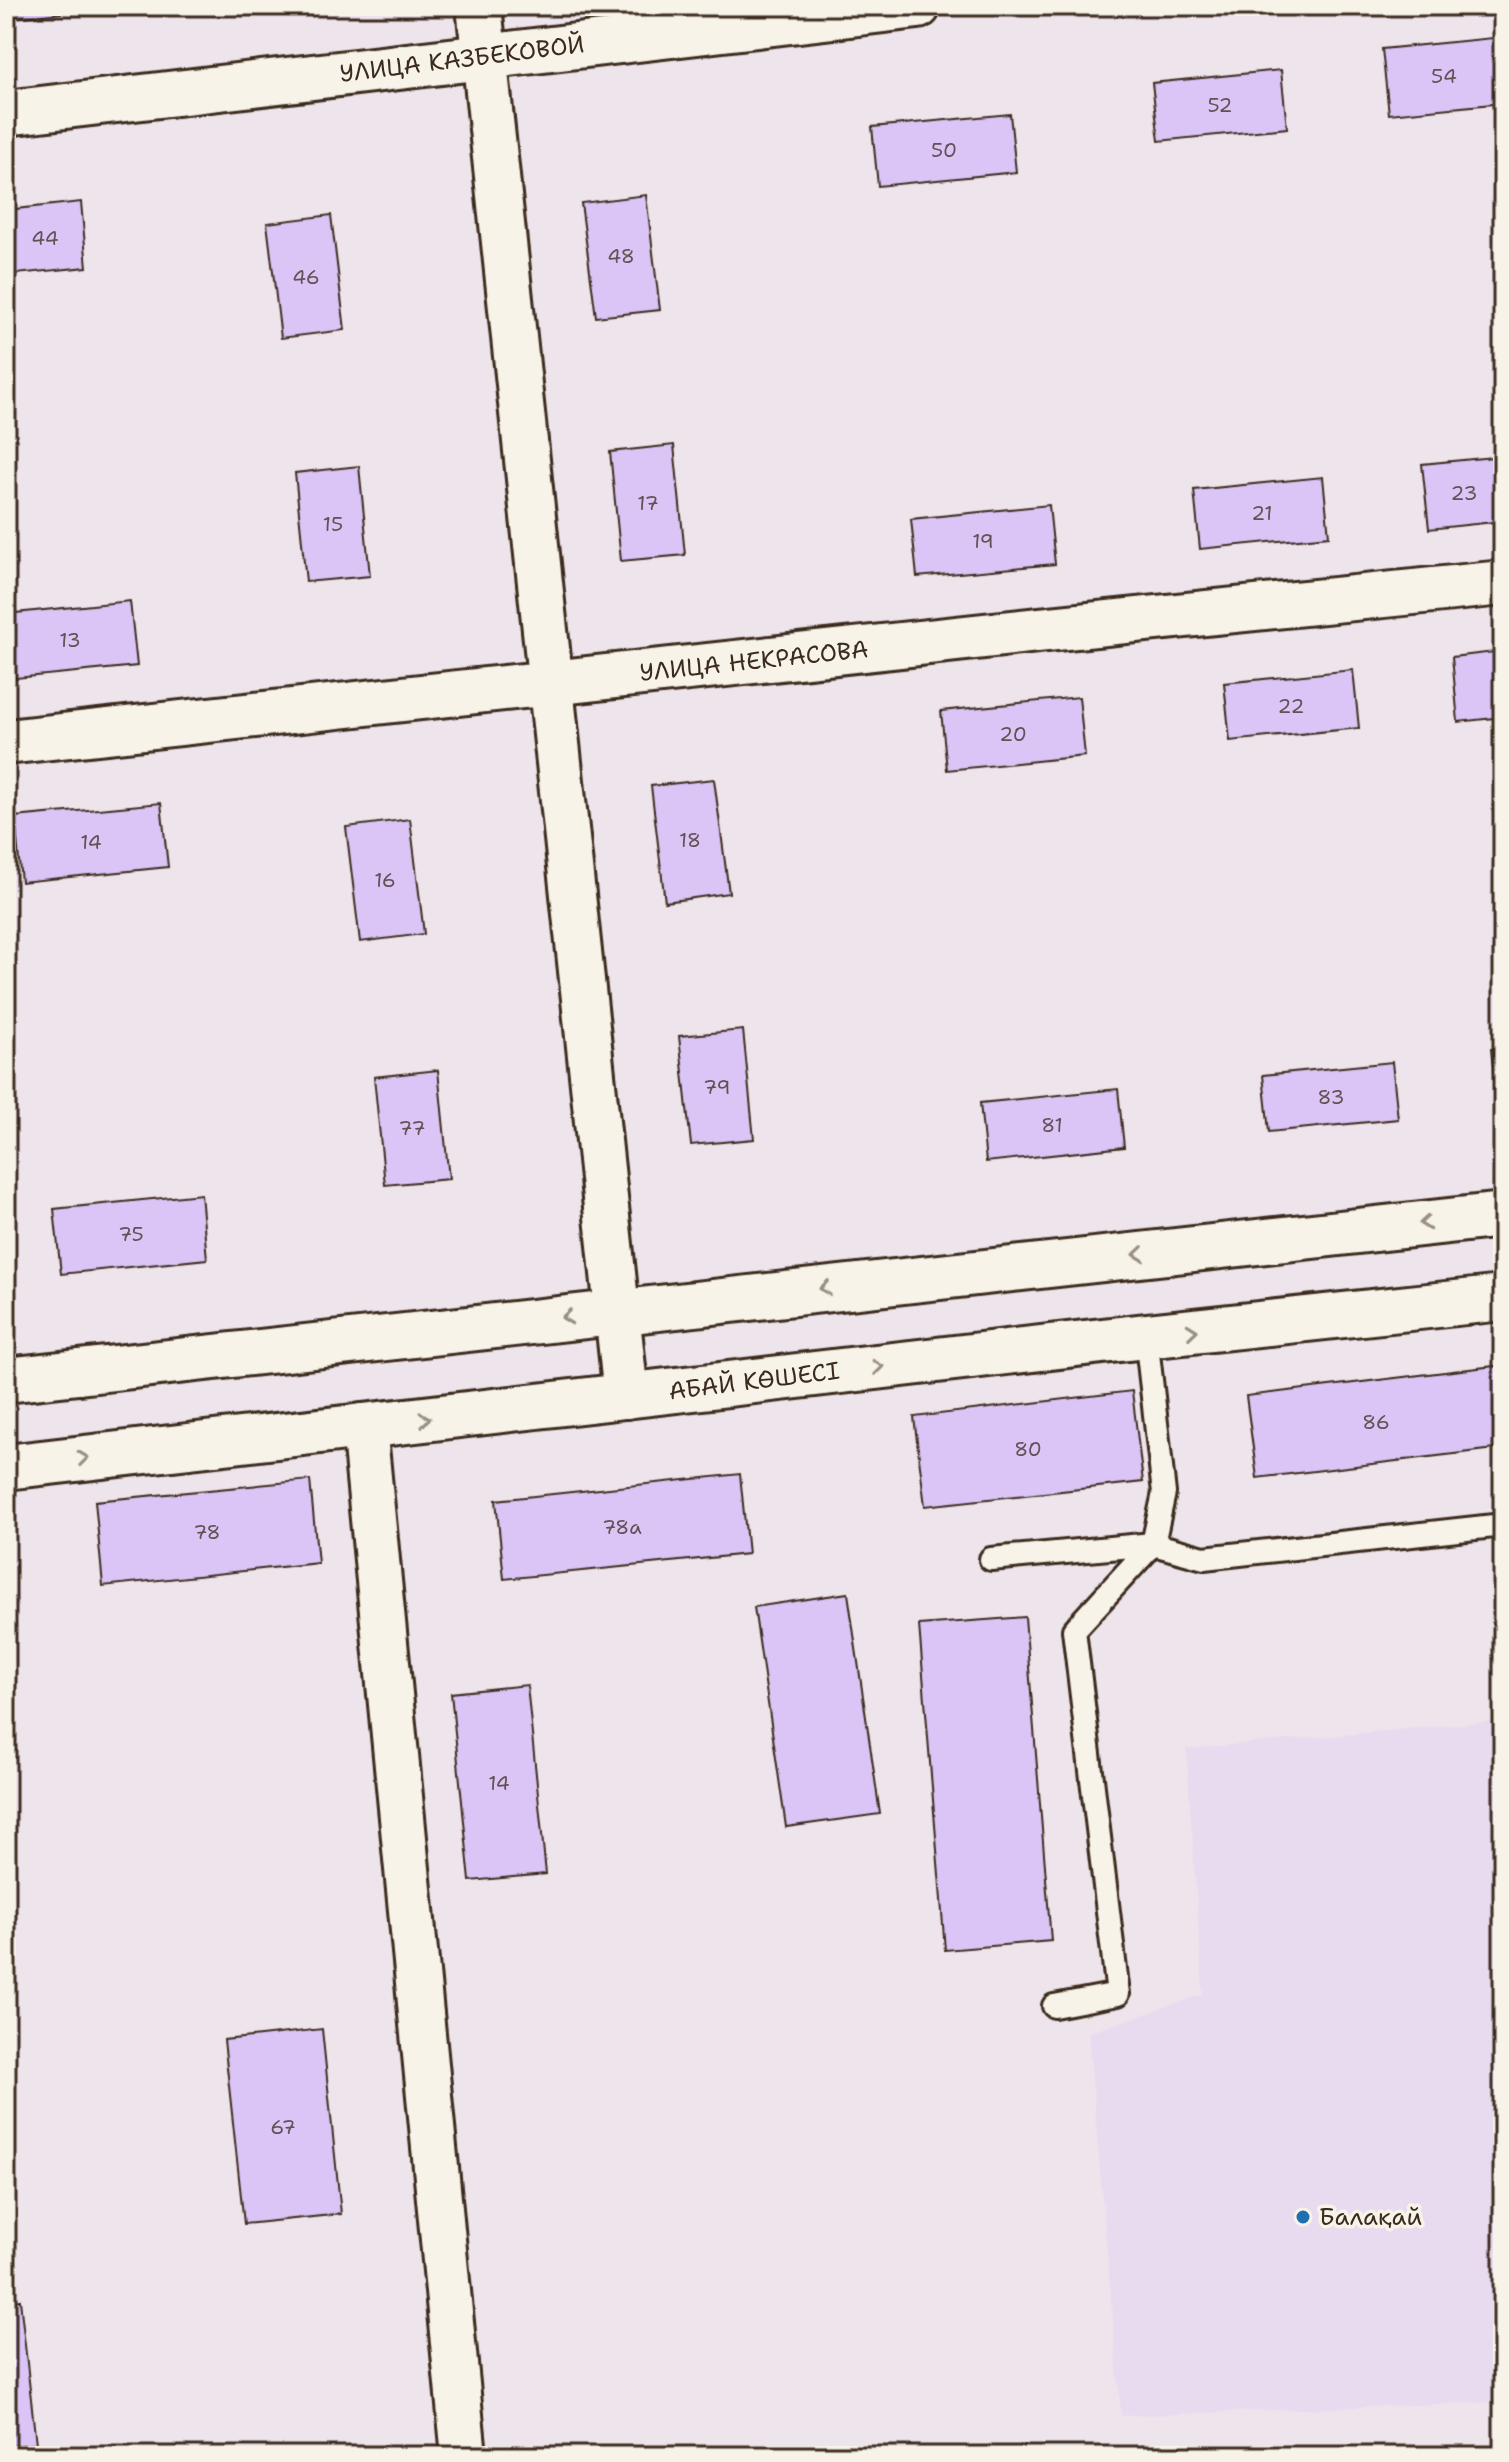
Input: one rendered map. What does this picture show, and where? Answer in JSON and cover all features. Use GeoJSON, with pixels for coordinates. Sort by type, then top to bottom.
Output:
{"type":"FeatureCollection","features":[{"type":"Feature","properties":{"kind":"street"},"geometry":{"type":"LineString","coordinates":[[479,6],[626,1396]]}},
{"type":"Feature","properties":{"kind":"street","name":"УЛИЦА КАЗБЕКОВОЙ"},"geometry":{"type":"LineString","coordinates":[[6,113],[918,6]]}},
{"type":"Feature","properties":{"kind":"street","name":"УЛИЦА НЕКРАСОВА"},"geometry":{"type":"LineString","coordinates":[[6,742],[1503,583]]}},
{"type":"Feature","properties":{"kind":"street"},"geometry":{"type":"LineString","coordinates":[[6,1380],[1503,1215]]}},
{"type":"Feature","properties":{"kind":"street","name":"АБАЙ КӨШЕСІ"},"geometry":{"type":"LineString","coordinates":[[6,1467],[1503,1298]]}},
{"type":"Feature","properties":{"kind":"street"},"geometry":{"type":"LineString","coordinates":[[364,1426],[464,2456]]}},
{"type":"Feature","properties":{"kind":"lane"},"geometry":{"type":"LineString","coordinates":[[1054,2006],[1118,1994],[1074,1630],[1153,1544],[1164,1493],[1146,1336]]}},
{"type":"Feature","properties":{"kind":"lane"},"geometry":{"type":"LineString","coordinates":[[991,1559],[1153,1544],[1204,1558],[1503,1525]]}},
{"type":"Feature","properties":{"kind":"shaded area","name":"Балақай"},"geometry":{"type":"Polygon","coordinates":[[[1503,1720],[1503,2402],[1121,2416],[1088,2033],[1203,1994],[1186,1749],[1503,1720]]]}},
{"type":"Feature","properties":{"kind":"building"},"geometry":{"type":"Polygon","coordinates":[[[6,6],[61,6],[61,13],[6,19],[6,6]]]}},
{"type":"Feature","properties":{"kind":"building"},"geometry":{"type":"Polygon","coordinates":[[[1503,37],[1503,103],[1389,114],[1382,49],[1503,37]]]}},
{"type":"Feature","properties":{"kind":"building"},"geometry":{"type":"Polygon","coordinates":[[[1281,70],[1287,128],[1159,141],[1152,83],[1281,70]]]}},
{"type":"Feature","properties":{"kind":"building"},"geometry":{"type":"Polygon","coordinates":[[[1010,114],[1016,172],[878,186],[872,127],[1010,114]]]}},
{"type":"Feature","properties":{"kind":"building"},"geometry":{"type":"Polygon","coordinates":[[[646,195],[660,310],[596,317],[581,203],[646,195]]]}},
{"type":"Feature","properties":{"kind":"building"},"geometry":{"type":"Polygon","coordinates":[[[81,202],[87,267],[6,275],[6,210],[81,202]]]}},
{"type":"Feature","properties":{"kind":"building"},"geometry":{"type":"Polygon","coordinates":[[[331,215],[345,330],[281,338],[267,223],[331,215]]]}},
{"type":"Feature","properties":{"kind":"building"},"geometry":{"type":"Polygon","coordinates":[[[674,445],[685,555],[621,561],[610,452],[674,445]]]}},
{"type":"Feature","properties":{"kind":"building"},"geometry":{"type":"Polygon","coordinates":[[[1503,456],[1503,521],[1429,529],[1422,464],[1503,456]]]}},
{"type":"Feature","properties":{"kind":"building"},"geometry":{"type":"Polygon","coordinates":[[[359,466],[370,576],[306,582],[295,473],[359,466]]]}},
{"type":"Feature","properties":{"kind":"building"},"geometry":{"type":"Polygon","coordinates":[[[1323,477],[1329,536],[1200,549],[1194,490],[1323,477]]]}},
{"type":"Feature","properties":{"kind":"building"},"geometry":{"type":"Polygon","coordinates":[[[1049,505],[1055,564],[917,577],[911,519],[1049,505]]]}},
{"type":"Feature","properties":{"kind":"building"},"geometry":{"type":"Polygon","coordinates":[[[130,601],[137,666],[6,679],[6,614],[130,601]]]}},
{"type":"Feature","properties":{"kind":"building"},"geometry":{"type":"Polygon","coordinates":[[[1503,651],[1503,717],[1458,722],[1452,657],[1503,651]]]}},
{"type":"Feature","properties":{"kind":"building"},"geometry":{"type":"Polygon","coordinates":[[[1353,670],[1359,728],[1230,741],[1224,683],[1353,670]]]}},
{"type":"Feature","properties":{"kind":"building"},"geometry":{"type":"Polygon","coordinates":[[[1079,697],[1085,756],[947,770],[941,711],[1079,697]]]}},
{"type":"Feature","properties":{"kind":"building"},"geometry":{"type":"Polygon","coordinates":[[[714,779],[729,893],[665,902],[651,786],[714,779]]]}},
{"type":"Feature","properties":{"kind":"building"},"geometry":{"type":"Polygon","coordinates":[[[161,803],[168,867],[21,882],[15,817],[161,803]]]}},
{"type":"Feature","properties":{"kind":"building"},"geometry":{"type":"Polygon","coordinates":[[[410,819],[424,934],[360,942],[346,827],[410,819]]]}},
{"type":"Feature","properties":{"kind":"building"},"geometry":{"type":"Polygon","coordinates":[[[743,1030],[754,1139],[691,1145],[679,1036],[743,1030]]]}},
{"type":"Feature","properties":{"kind":"building"},"geometry":{"type":"Polygon","coordinates":[[[1503,1047],[1503,1113],[1498,1113],[1491,1049],[1503,1047]]]}},
{"type":"Feature","properties":{"kind":"building"},"geometry":{"type":"Polygon","coordinates":[[[1392,1062],[1398,1119],[1269,1132],[1263,1075],[1392,1062]]]}},
{"type":"Feature","properties":{"kind":"building"},"geometry":{"type":"Polygon","coordinates":[[[438,1070],[449,1179],[385,1185],[374,1077],[438,1070]]]}},
{"type":"Feature","properties":{"kind":"building"},"geometry":{"type":"Polygon","coordinates":[[[1118,1089],[1124,1147],[986,1162],[980,1103],[1118,1089]]]}},
{"type":"Feature","properties":{"kind":"building"},"geometry":{"type":"Polygon","coordinates":[[[201,1194],[207,1259],[61,1274],[54,1209],[201,1194]]]}},
{"type":"Feature","properties":{"kind":"building"},"geometry":{"type":"Polygon","coordinates":[[[1503,1365],[1503,1448],[1257,1478],[1246,1396],[1503,1365]]]}},
{"type":"Feature","properties":{"kind":"building"},"geometry":{"type":"Polygon","coordinates":[[[1132,1391],[1143,1482],[925,1506],[914,1417],[1132,1391]]]}},
{"type":"Feature","properties":{"kind":"building"},"geometry":{"type":"Polygon","coordinates":[[[740,1474],[748,1554],[504,1579],[496,1500],[740,1474]]]}},
{"type":"Feature","properties":{"kind":"building"},"geometry":{"type":"Polygon","coordinates":[[[310,1480],[318,1563],[103,1586],[95,1501],[310,1480]]]}},
{"type":"Feature","properties":{"kind":"building"},"geometry":{"type":"Polygon","coordinates":[[[848,1593],[880,1814],[786,1827],[754,1607],[848,1593]]]}},
{"type":"Feature","properties":{"kind":"building"},"geometry":{"type":"Polygon","coordinates":[[[1025,1617],[1051,1941],[945,1950],[919,1625],[1025,1617]]]}},
{"type":"Feature","properties":{"kind":"building"},"geometry":{"type":"Polygon","coordinates":[[[527,1685],[546,1874],[470,1881],[451,1693],[527,1685]]]}},
{"type":"Feature","properties":{"kind":"building"},"geometry":{"type":"Polygon","coordinates":[[[322,2029],[341,2214],[244,2224],[224,2040],[322,2029]]]}},
{"type":"Feature","properties":{"kind":"building"},"geometry":{"type":"Polygon","coordinates":[[[20,2300],[36,2444],[6,2447],[6,2302],[20,2300]]]}},
{"type":"Feature","properties":{"kind":"place","name":"Балақай"},"geometry":{"type":"Point","coordinates":[1303,2217]}}]}
